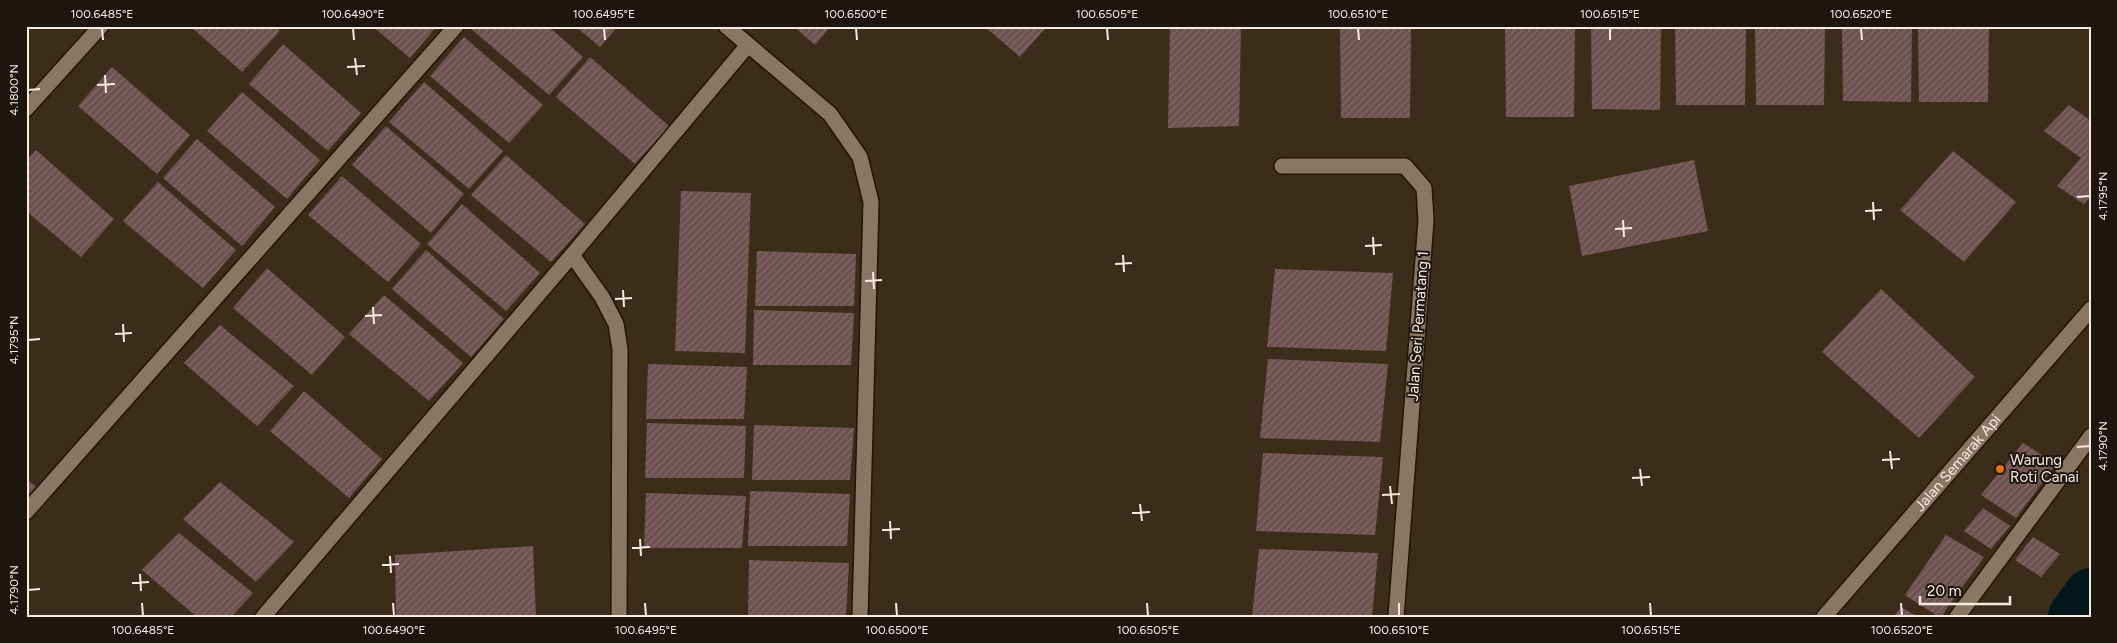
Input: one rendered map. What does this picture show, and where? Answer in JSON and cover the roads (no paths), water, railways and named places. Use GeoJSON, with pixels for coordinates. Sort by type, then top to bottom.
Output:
{"type":"FeatureCollection","features":[{"type":"Feature","properties":{"kind":"street"},"geometry":{"type":"LineString","coordinates":[[26,109],[102,26]]}},
{"type":"Feature","properties":{"kind":"street"},"geometry":{"type":"LineString","coordinates":[[26,512],[456,26]]}},
{"type":"Feature","properties":{"kind":"street"},"geometry":{"type":"LineString","coordinates":[[726,26],[830,114],[860,157],[871,202],[860,617]]}},
{"type":"Feature","properties":{"kind":"street"},"geometry":{"type":"LineString","coordinates":[[263,617],[572,255],[748,45]]}},
{"type":"Feature","properties":{"kind":"street","name":"Jalan Seri Permatang 1"},"geometry":{"type":"LineString","coordinates":[[1282,166],[1405,166],[1424,188],[1426,220],[1396,617]]}},
{"type":"Feature","properties":{"kind":"street"},"geometry":{"type":"LineString","coordinates":[[572,255],[602,297],[616,324],[620,349],[619,617]]}},
{"type":"Feature","properties":{"kind":"street","name":"Jalan Semarak Api"},"geometry":{"type":"LineString","coordinates":[[1824,617],[2091,309]]}},
{"type":"Feature","properties":{"kind":"street"},"geometry":{"type":"LineString","coordinates":[[1957,617],[2091,436]]}},
{"type":"Feature","properties":{"kind":"waterway"},"geometry":{"type":"LineString","coordinates":[[2075,617],[2091,595]]}},
{"type":"Feature","properties":{"kind":"place","name":"Warung Roti Canai"},"geometry":{"type":"Point","coordinates":[2000,469]}}]}
